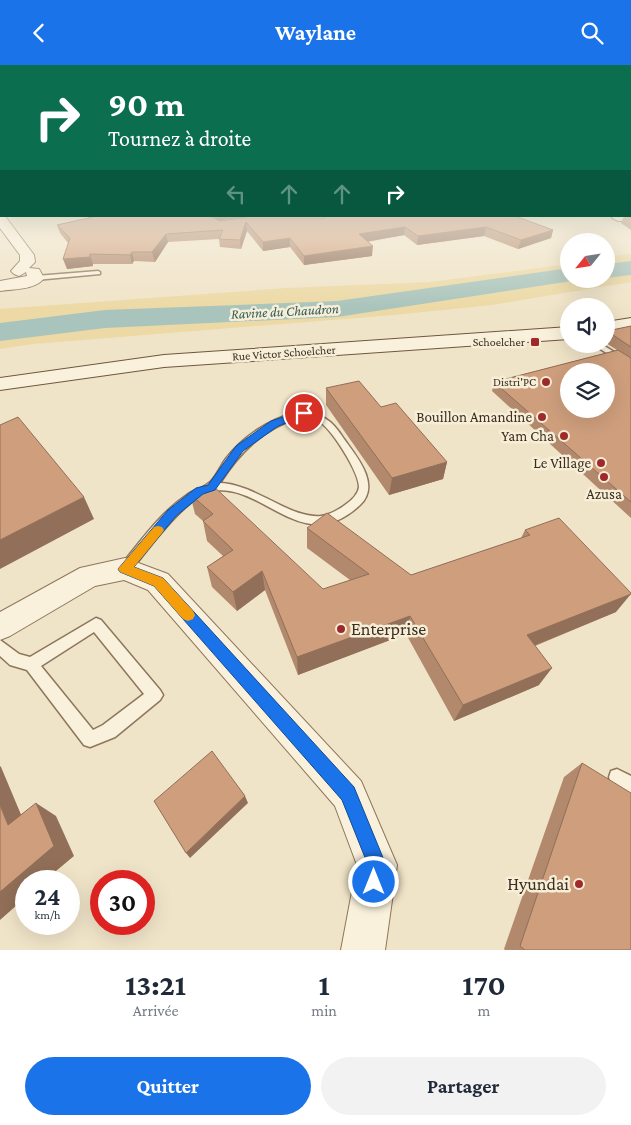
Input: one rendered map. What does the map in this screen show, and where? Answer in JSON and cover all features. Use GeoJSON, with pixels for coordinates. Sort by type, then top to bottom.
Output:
{"type":"FeatureCollection","features":[{"type":"Feature","properties":{"kind":"main road"},"geometry":{"type":"LineString","coordinates":[[5,226],[27,255],[15,277]]}},
{"type":"Feature","properties":{"kind":"main road"},"geometry":{"type":"LineString","coordinates":[[615,326],[631,323]]}},
{"type":"Feature","properties":{"kind":"main road","name":"Rue Victor Schoelcher"},"geometry":{"type":"LineString","coordinates":[[0,384],[46,376],[164,361],[560,334]]}},
{"type":"Feature","properties":{"kind":"street"},"geometry":{"type":"LineString","coordinates":[[0,627],[89,575],[125,569],[158,582],[348,794],[377,865],[363,950]]}},
{"type":"Feature","properties":{"kind":"lane"},"geometry":{"type":"LineString","coordinates":[[15,277],[98,273]]}},
{"type":"Feature","properties":{"kind":"lane"},"geometry":{"type":"LineString","coordinates":[[610,353],[631,366]]}},
{"type":"Feature","properties":{"kind":"lane"},"geometry":{"type":"LineString","coordinates":[[125,569],[172,513],[200,491],[212,487],[244,492],[303,519],[314,521],[342,514],[362,496],[364,487],[354,463],[329,425],[317,415],[304,413],[274,423],[240,448],[212,487]]}},
{"type":"Feature","properties":{"kind":"lane"},"geometry":{"type":"LineString","coordinates":[[0,647],[16,660],[31,664],[90,739],[109,731],[155,695],[96,623],[31,664]]}},
{"type":"Feature","properties":{"kind":"sand"},"geometry":{"type":"Polygon","coordinates":[[[631,254],[631,282],[615,285],[615,256],[631,254]]]}},
{"type":"Feature","properties":{"kind":"sand"},"geometry":{"type":"Polygon","coordinates":[[[560,265],[560,288],[595,288],[492,305],[394,315],[33,344],[0,349],[0,309],[286,288],[430,282],[560,265]]]}},
{"type":"Feature","properties":{"kind":"building"},"geometry":{"type":"Polygon","coordinates":[[[58,226],[245,226],[240,240],[219,239],[223,230],[166,234],[152,252],[132,252],[130,255],[90,254],[90,257],[63,259],[70,238],[58,226]]]}},
{"type":"Feature","properties":{"kind":"building"},"geometry":{"type":"Polygon","coordinates":[[[250,226],[543,226],[553,230],[521,240],[486,227],[418,236],[405,227],[359,234],[373,246],[304,256],[290,238],[263,242],[250,226]]]}},
{"type":"Feature","properties":{"kind":"building"},"geometry":{"type":"Polygon","coordinates":[[[631,326],[631,347],[615,336],[615,329],[631,326]]]}},
{"type":"Feature","properties":{"kind":"building","name":"Le Village"},"geometry":{"type":"Polygon","coordinates":[[[618,350],[631,358],[631,502],[494,382],[560,365],[560,418],[615,418],[615,363],[568,363],[606,353],[615,353],[615,351],[618,350]]]}},
{"type":"Feature","properties":{"kind":"building"},"geometry":{"type":"Polygon","coordinates":[[[359,381],[381,407],[396,403],[447,462],[392,478],[326,388],[359,381]]]}},
{"type":"Feature","properties":{"kind":"building"},"geometry":{"type":"Polygon","coordinates":[[[18,417],[84,497],[0,540],[0,425],[18,417]]]}},
{"type":"Feature","properties":{"kind":"building"},"geometry":{"type":"Polygon","coordinates":[[[209,482],[323,589],[369,574],[307,528],[327,513],[411,575],[530,535],[525,530],[559,518],[631,594],[527,635],[552,668],[463,705],[410,616],[297,657],[262,571],[233,592],[207,567],[233,550],[203,521],[213,514],[190,494],[209,482]]]}},
{"type":"Feature","properties":{"kind":"building"},"geometry":{"type":"Polygon","coordinates":[[[212,751],[245,796],[186,853],[154,801],[212,751]]]}},
{"type":"Feature","properties":{"kind":"building","name":"Hyundai"},"geometry":{"type":"Polygon","coordinates":[[[582,763],[631,793],[631,950],[525,950],[520,946],[582,763]]]}},
{"type":"Feature","properties":{"kind":"building"},"geometry":{"type":"Polygon","coordinates":[[[36,803],[54,846],[26,870],[15,870],[15,879],[0,892],[0,805],[8,825],[36,803]]]}},
{"type":"Feature","properties":{"kind":"waterway","name":"Ravine du Chaudron"},"geometry":{"type":"LineString","coordinates":[[615,270],[631,268]]}},
{"type":"Feature","properties":{"kind":"waterway","name":"Ravine du Chaudron"},"geometry":{"type":"LineString","coordinates":[[0,332],[105,319],[337,309],[560,276]]}},
{"type":"Feature","properties":{"kind":"slow traffic"},"geometry":{"type":"LineString","coordinates":[[158,530],[125,569],[158,582],[188,615]]}},
{"type":"Feature","properties":{"kind":"place","name":"Schoelcher"},"geometry":{"type":"Point","coordinates":[535,342]}},
{"type":"Feature","properties":{"kind":"place","name":"Distri'PC"},"geometry":{"type":"Point","coordinates":[546,382]}},
{"type":"Feature","properties":{"kind":"place","name":"Bouillon Amandine"},"geometry":{"type":"Point","coordinates":[542,417]}},
{"type":"Feature","properties":{"kind":"place","name":"Yam Cha"},"geometry":{"type":"Point","coordinates":[564,436]}},
{"type":"Feature","properties":{"kind":"place","name":"Le Village"},"geometry":{"type":"Point","coordinates":[601,463]}},
{"type":"Feature","properties":{"kind":"place","name":"Azusa"},"geometry":{"type":"Point","coordinates":[604,477]}},
{"type":"Feature","properties":{"kind":"place","name":"Enterprise"},"geometry":{"type":"Point","coordinates":[341,629]}},
{"type":"Feature","properties":{"kind":"place","name":"Hyundai"},"geometry":{"type":"Point","coordinates":[579,884]}},
{"type":"Feature","properties":{"kind":"route"},"geometry":{"type":"LineString","coordinates":[[304,413],[274,423],[240,448],[212,487],[200,491],[172,513],[125,569],[158,582],[348,794],[377,865],[374,882]]}}]}
